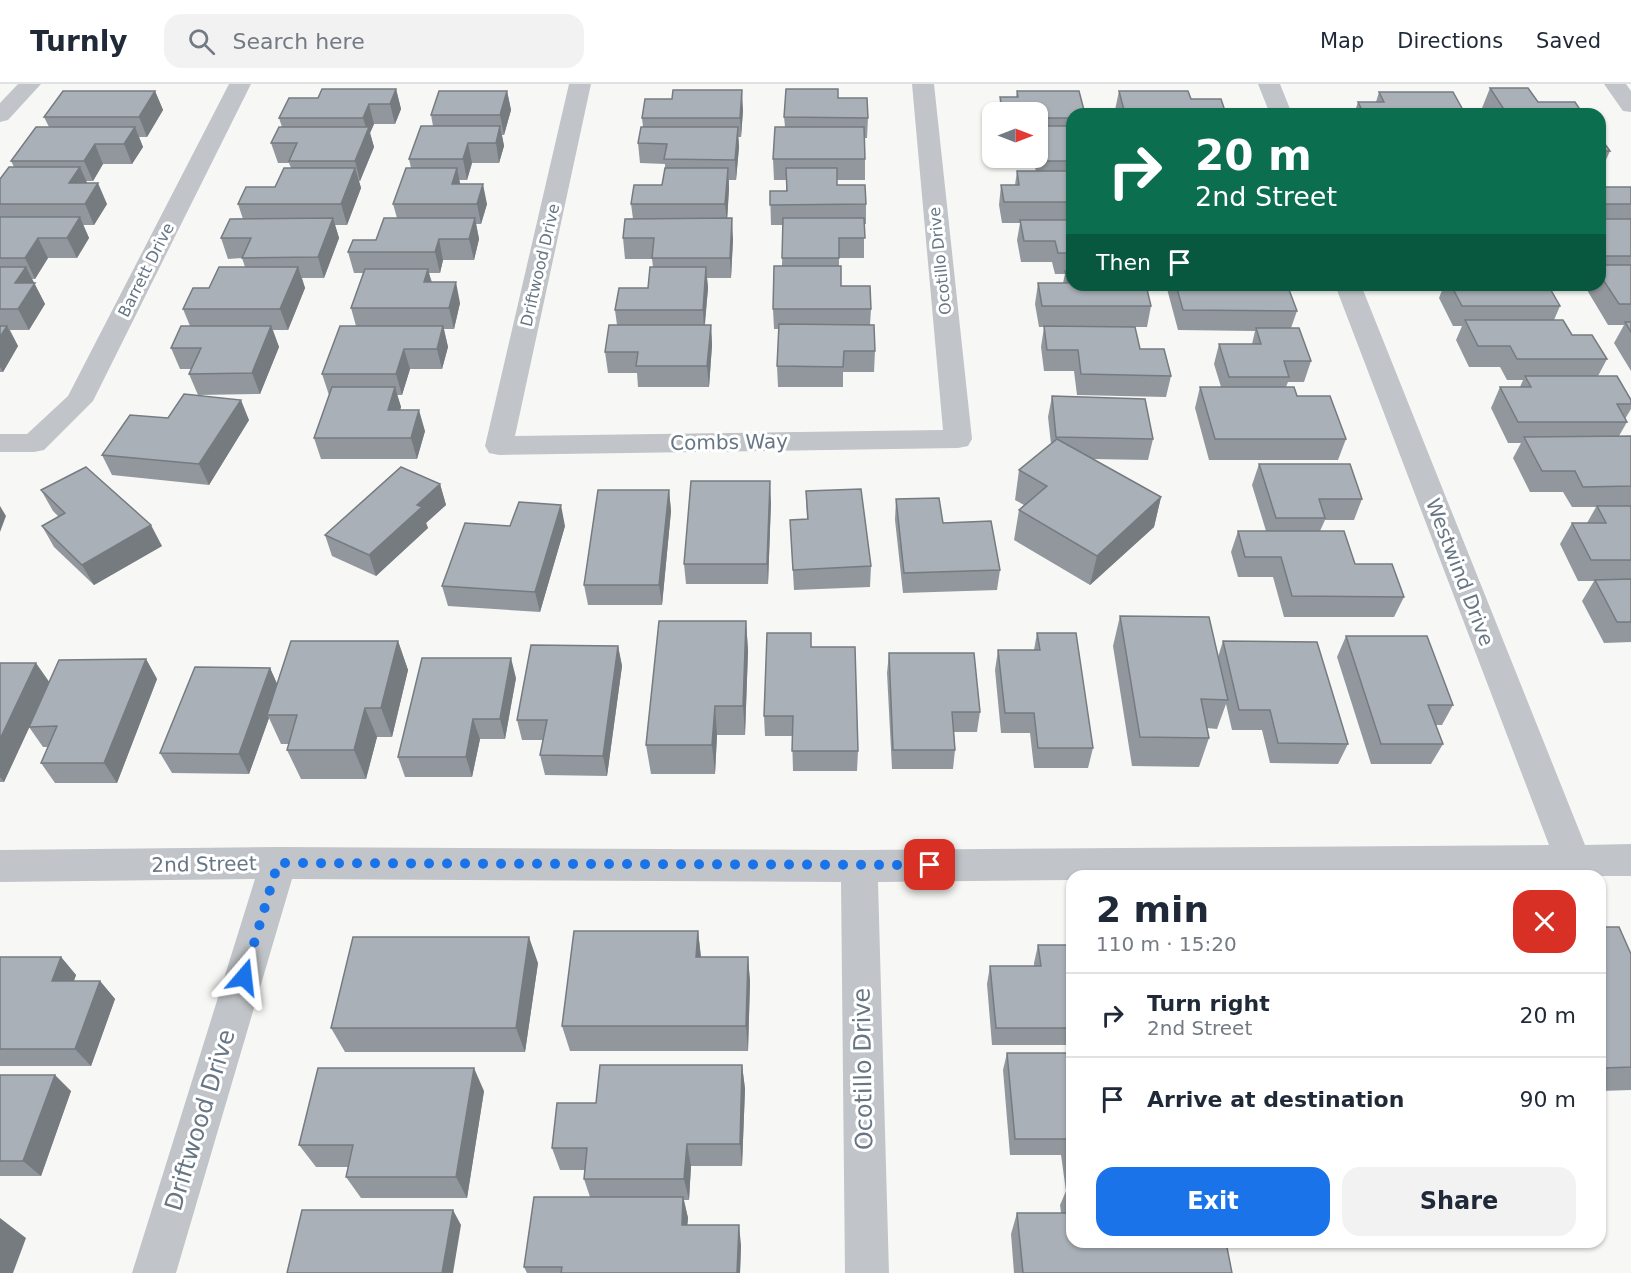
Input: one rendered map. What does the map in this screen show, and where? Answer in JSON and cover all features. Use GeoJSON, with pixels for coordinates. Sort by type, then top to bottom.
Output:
{"type":"FeatureCollection","features":[{"type":"Feature","properties":{"kind":"street"},"geometry":{"type":"LineString","coordinates":[[0,115],[30,84]]}},
{"type":"Feature","properties":{"kind":"street","name":"Barrett Drive"},"geometry":{"type":"LineString","coordinates":[[0,443],[34,443],[79,401],[240,84]]}},
{"type":"Feature","properties":{"kind":"street","name":"Driftwood Drive"},"geometry":{"type":"LineString","coordinates":[[499,446],[580,84]]}},
{"type":"Feature","properties":{"kind":"street","name":"Ocotillo Drive"},"geometry":{"type":"LineString","coordinates":[[922,84],[958,438]]}},
{"type":"Feature","properties":{"kind":"street"},"geometry":{"type":"LineString","coordinates":[[1269,84],[1279,108]]}},
{"type":"Feature","properties":{"kind":"street"},"geometry":{"type":"LineString","coordinates":[[1615,84],[1631,106]]}},
{"type":"Feature","properties":{"kind":"street","name":"Westwind Drive"},"geometry":{"type":"LineString","coordinates":[[1350,291],[1573,860]]}},
{"type":"Feature","properties":{"kind":"street","name":"Combs Way"},"geometry":{"type":"LineString","coordinates":[[499,446],[958,438]]}},
{"type":"Feature","properties":{"kind":"street","name":"2nd Street"},"geometry":{"type":"LineString","coordinates":[[0,866],[278,863],[859,866],[1631,860]]}},
{"type":"Feature","properties":{"kind":"street","name":"Driftwood Drive"},"geometry":{"type":"LineString","coordinates":[[154,1273],[278,863]]}},
{"type":"Feature","properties":{"kind":"street","name":"Ocotillo Drive"},"geometry":{"type":"LineString","coordinates":[[859,866],[867,1273]]}},
{"type":"Feature","properties":{"kind":"building"},"geometry":{"type":"Polygon","coordinates":[[[1490,88],[1528,88],[1538,102],[1575,102],[1579,108],[1503,108],[1490,88]]]}},
{"type":"Feature","properties":{"kind":"building"},"geometry":{"type":"Polygon","coordinates":[[[322,89],[396,89],[390,104],[369,104],[363,118],[279,118],[289,98],[318,98],[322,89]]]}},
{"type":"Feature","properties":{"kind":"building"},"geometry":{"type":"Polygon","coordinates":[[[786,89],[838,89],[838,98],[867,98],[868,118],[784,117],[786,89]]]}},
{"type":"Feature","properties":{"kind":"building"},"geometry":{"type":"Polygon","coordinates":[[[673,90],[742,90],[740,118],[642,118],[645,99],[672,99],[673,90]]]}},
{"type":"Feature","properties":{"kind":"building"},"geometry":{"type":"Polygon","coordinates":[[[63,91],[155,91],[139,117],[44,117],[63,91]]]}},
{"type":"Feature","properties":{"kind":"building"},"geometry":{"type":"Polygon","coordinates":[[[439,91],[507,91],[500,115],[431,115],[439,91]]]}},
{"type":"Feature","properties":{"kind":"building"},"geometry":{"type":"Polygon","coordinates":[[[1017,91],[1079,91],[1083,108],[1066,108],[1066,118],[1048,118],[1048,102],[1001,102],[1000,97],[1018,97],[1017,91]]]}},
{"type":"Feature","properties":{"kind":"building"},"geometry":{"type":"Polygon","coordinates":[[[1119,91],[1188,91],[1191,99],[1221,99],[1224,108],[1123,108],[1119,91]]]}},
{"type":"Feature","properties":{"kind":"building"},"geometry":{"type":"Polygon","coordinates":[[[1379,92],[1453,92],[1462,108],[1361,108],[1358,102],[1384,102],[1379,92]]]}},
{"type":"Feature","properties":{"kind":"building"},"geometry":{"type":"Polygon","coordinates":[[[421,126],[500,126],[496,143],[468,143],[463,159],[409,159],[421,126]]]}},
{"type":"Feature","properties":{"kind":"building"},"geometry":{"type":"Polygon","coordinates":[[[1048,126],[1066,126],[1066,161],[1048,161],[1048,126]]]}},
{"type":"Feature","properties":{"kind":"building"},"geometry":{"type":"Polygon","coordinates":[[[36,127],[135,127],[124,144],[95,144],[84,161],[11,161],[36,127]]]}},
{"type":"Feature","properties":{"kind":"building"},"geometry":{"type":"Polygon","coordinates":[[[279,127],[369,127],[355,161],[289,161],[297,143],[271,143],[279,127]]]}},
{"type":"Feature","properties":{"kind":"building"},"geometry":{"type":"Polygon","coordinates":[[[641,127],[738,127],[735,160],[664,159],[667,144],[638,143],[641,127]]]}},
{"type":"Feature","properties":{"kind":"building"},"geometry":{"type":"Polygon","coordinates":[[[775,127],[864,127],[865,159],[773,159],[775,127]]]}},
{"type":"Feature","properties":{"kind":"building"},"geometry":{"type":"Polygon","coordinates":[[[9,167],[80,167],[69,183],[98,183],[85,204],[0,204],[0,179],[9,167]]]}},
{"type":"Feature","properties":{"kind":"building"},"geometry":{"type":"Polygon","coordinates":[[[284,168],[355,168],[341,204],[238,204],[246,187],[275,187],[284,168]]]}},
{"type":"Feature","properties":{"kind":"building"},"geometry":{"type":"Polygon","coordinates":[[[406,168],[457,168],[452,184],[483,184],[477,204],[393,204],[406,168]]]}},
{"type":"Feature","properties":{"kind":"building"},"geometry":{"type":"Polygon","coordinates":[[[665,168],[728,168],[725,204],[631,204],[634,185],[662,185],[665,168]]]}},
{"type":"Feature","properties":{"kind":"building"},"geometry":{"type":"Polygon","coordinates":[[[786,168],[837,168],[837,185],[865,185],[866,204],[770,205],[770,191],[787,191],[786,168]]]}},
{"type":"Feature","properties":{"kind":"building"},"geometry":{"type":"Polygon","coordinates":[[[1017,171],[1066,171],[1066,202],[1004,202],[1001,185],[1019,185],[1017,171]]]}},
{"type":"Feature","properties":{"kind":"building"},"geometry":{"type":"Polygon","coordinates":[[[1606,187],[1631,187],[1631,204],[1606,204],[1606,187]]]}},
{"type":"Feature","properties":{"kind":"building"},"geometry":{"type":"Polygon","coordinates":[[[0,217],[80,217],[67,238],[38,238],[25,258],[0,258],[0,217]]]}},
{"type":"Feature","properties":{"kind":"building"},"geometry":{"type":"Polygon","coordinates":[[[333,218],[318,257],[242,258],[251,238],[221,238],[230,219],[333,218]]]}},
{"type":"Feature","properties":{"kind":"building"},"geometry":{"type":"Polygon","coordinates":[[[384,218],[475,218],[469,239],[439,239],[435,252],[348,252],[353,240],[376,240],[384,218]]]}},
{"type":"Feature","properties":{"kind":"building"},"geometry":{"type":"Polygon","coordinates":[[[732,218],[730,258],[652,258],[654,238],[623,238],[625,219],[732,218]]]}},
{"type":"Feature","properties":{"kind":"building"},"geometry":{"type":"Polygon","coordinates":[[[783,218],[864,218],[865,238],[839,238],[839,258],[782,258],[783,218]]]}},
{"type":"Feature","properties":{"kind":"building"},"geometry":{"type":"Polygon","coordinates":[[[1606,219],[1631,219],[1631,256],[1606,256],[1606,219]]]}},
{"type":"Feature","properties":{"kind":"building"},"geometry":{"type":"Polygon","coordinates":[[[1020,220],[1066,220],[1066,253],[1058,253],[1055,241],[1024,241],[1020,220]]]}},
{"type":"Feature","properties":{"kind":"building"},"geometry":{"type":"Polygon","coordinates":[[[1606,265],[1631,265],[1631,304],[1619,304],[1606,284],[1606,265]]]}},
{"type":"Feature","properties":{"kind":"building"},"geometry":{"type":"Polygon","coordinates":[[[774,266],[841,266],[841,286],[870,286],[871,309],[773,309],[774,266]]]}},
{"type":"Feature","properties":{"kind":"building"},"geometry":{"type":"Polygon","coordinates":[[[0,267],[26,267],[15,283],[35,283],[18,309],[0,309],[0,267]]]}},
{"type":"Feature","properties":{"kind":"building"},"geometry":{"type":"Polygon","coordinates":[[[219,267],[298,267],[280,309],[183,309],[193,288],[209,288],[219,267]]]}},
{"type":"Feature","properties":{"kind":"building"},"geometry":{"type":"Polygon","coordinates":[[[650,267],[706,267],[703,310],[615,310],[619,288],[648,288],[650,267]]]}},
{"type":"Feature","properties":{"kind":"building"},"geometry":{"type":"Polygon","coordinates":[[[365,269],[428,269],[424,282],[456,282],[449,308],[351,308],[365,269]]]}},
{"type":"Feature","properties":{"kind":"building"},"geometry":{"type":"Polygon","coordinates":[[[1038,283],[1066,283],[1066,291],[1147,291],[1151,306],[1042,306],[1038,283]]]}},
{"type":"Feature","properties":{"kind":"building"},"geometry":{"type":"Polygon","coordinates":[[[1178,291],[1290,291],[1297,311],[1183,310],[1178,291]]]}},
{"type":"Feature","properties":{"kind":"building"},"geometry":{"type":"Polygon","coordinates":[[[1454,291],[1551,291],[1560,306],[1462,306],[1454,291]]]}},
{"type":"Feature","properties":{"kind":"building"},"geometry":{"type":"Polygon","coordinates":[[[1465,320],[1563,320],[1572,335],[1592,335],[1607,359],[1517,359],[1510,346],[1478,346],[1465,320]]]}},
{"type":"Feature","properties":{"kind":"building"},"geometry":{"type":"Polygon","coordinates":[[[1625,322],[1631,322],[1631,332],[1625,322]]]}},
{"type":"Feature","properties":{"kind":"building"},"geometry":{"type":"Polygon","coordinates":[[[779,324],[874,325],[875,351],[844,351],[843,367],[777,366],[779,324]]]}},
{"type":"Feature","properties":{"kind":"building"},"geometry":{"type":"Polygon","coordinates":[[[609,325],[711,325],[707,366],[636,366],[638,352],[605,352],[609,325]]]}},
{"type":"Feature","properties":{"kind":"building"},"geometry":{"type":"Polygon","coordinates":[[[0,326],[7,326],[0,337],[0,326]]]}},
{"type":"Feature","properties":{"kind":"building"},"geometry":{"type":"Polygon","coordinates":[[[181,326],[271,326],[252,373],[189,374],[201,348],[171,348],[181,326]]]}},
{"type":"Feature","properties":{"kind":"building"},"geometry":{"type":"Polygon","coordinates":[[[340,326],[443,326],[437,349],[404,349],[396,374],[322,374],[340,326]]]}},
{"type":"Feature","properties":{"kind":"building"},"geometry":{"type":"Polygon","coordinates":[[[1044,326],[1135,327],[1140,349],[1164,349],[1171,376],[1081,374],[1078,350],[1047,350],[1044,326]]]}},
{"type":"Feature","properties":{"kind":"building"},"geometry":{"type":"Polygon","coordinates":[[[1256,328],[1299,328],[1311,361],[1284,361],[1289,377],[1229,377],[1219,344],[1261,344],[1256,328]]]}},
{"type":"Feature","properties":{"kind":"building"},"geometry":{"type":"Polygon","coordinates":[[[1525,376],[1617,376],[1631,400],[1631,404],[1617,404],[1627,422],[1518,422],[1500,387],[1531,387],[1525,376]]]}},
{"type":"Feature","properties":{"kind":"building"},"geometry":{"type":"Polygon","coordinates":[[[332,387],[395,387],[388,410],[419,410],[411,438],[314,438],[332,387]]]}},
{"type":"Feature","properties":{"kind":"building"},"geometry":{"type":"Polygon","coordinates":[[[1200,387],[1294,387],[1297,396],[1330,396],[1346,439],[1215,439],[1200,387]]]}},
{"type":"Feature","properties":{"kind":"building"},"geometry":{"type":"Polygon","coordinates":[[[184,394],[241,400],[199,464],[102,455],[130,415],[168,418],[184,394]]]}},
{"type":"Feature","properties":{"kind":"building"},"geometry":{"type":"Polygon","coordinates":[[[1052,396],[1145,399],[1153,439],[1056,437],[1052,396]]]}},
{"type":"Feature","properties":{"kind":"building"},"geometry":{"type":"Polygon","coordinates":[[[1631,436],[1631,486],[1583,487],[1575,471],[1542,471],[1524,437],[1631,436]]]}},
{"type":"Feature","properties":{"kind":"building"},"geometry":{"type":"Polygon","coordinates":[[[1057,439],[1161,497],[1097,556],[1019,510],[1047,486],[1019,470],[1057,439]]]}},
{"type":"Feature","properties":{"kind":"building"},"geometry":{"type":"Polygon","coordinates":[[[1259,464],[1350,464],[1362,499],[1319,499],[1325,518],[1276,518],[1259,464]]]}},
{"type":"Feature","properties":{"kind":"building"},"geometry":{"type":"Polygon","coordinates":[[[86,467],[151,525],[82,565],[42,526],[65,513],[41,490],[86,467]]]}},
{"type":"Feature","properties":{"kind":"building"},"geometry":{"type":"Polygon","coordinates":[[[401,467],[440,484],[417,505],[422,507],[369,555],[325,535],[401,467]]]}},
{"type":"Feature","properties":{"kind":"building"},"geometry":{"type":"Polygon","coordinates":[[[691,481],[770,481],[767,564],[684,564],[691,481]]]}},
{"type":"Feature","properties":{"kind":"building"},"geometry":{"type":"Polygon","coordinates":[[[861,489],[871,566],[793,570],[790,520],[808,519],[806,491],[861,489]]]}},
{"type":"Feature","properties":{"kind":"building"},"geometry":{"type":"Polygon","coordinates":[[[598,490],[669,490],[659,585],[584,585],[598,490]]]}},
{"type":"Feature","properties":{"kind":"building"},"geometry":{"type":"Polygon","coordinates":[[[939,498],[943,523],[991,521],[1000,570],[904,573],[896,499],[939,498]]]}},
{"type":"Feature","properties":{"kind":"building"},"geometry":{"type":"Polygon","coordinates":[[[519,502],[561,505],[535,592],[442,586],[465,523],[510,526],[519,502]]]}},
{"type":"Feature","properties":{"kind":"building"},"geometry":{"type":"Polygon","coordinates":[[[1597,506],[1631,506],[1631,560],[1591,560],[1572,523],[1606,523],[1597,506]]]}},
{"type":"Feature","properties":{"kind":"building"},"geometry":{"type":"Polygon","coordinates":[[[1238,531],[1344,531],[1355,564],[1392,564],[1404,597],[1292,596],[1281,557],[1245,557],[1238,531]]]}},
{"type":"Feature","properties":{"kind":"building"},"geometry":{"type":"Polygon","coordinates":[[[1631,579],[1631,622],[1617,622],[1595,580],[1631,579]]]}},
{"type":"Feature","properties":{"kind":"building"},"geometry":{"type":"Polygon","coordinates":[[[1120,616],[1209,617],[1228,700],[1201,699],[1209,738],[1140,737],[1120,616]]]}},
{"type":"Feature","properties":{"kind":"building"},"geometry":{"type":"Polygon","coordinates":[[[659,621],[746,621],[743,706],[715,706],[712,745],[646,745],[659,621]]]}},
{"type":"Feature","properties":{"kind":"building"},"geometry":{"type":"Polygon","coordinates":[[[767,633],[811,633],[811,647],[855,647],[858,751],[792,751],[793,716],[764,716],[767,633]]]}},
{"type":"Feature","properties":{"kind":"building"},"geometry":{"type":"Polygon","coordinates":[[[1037,633],[1076,633],[1093,748],[1038,748],[1034,713],[1005,713],[998,650],[1040,650],[1037,633]]]}},
{"type":"Feature","properties":{"kind":"building"},"geometry":{"type":"Polygon","coordinates":[[[1346,636],[1427,636],[1453,705],[1428,705],[1443,744],[1381,744],[1346,636]]]}},
{"type":"Feature","properties":{"kind":"building"},"geometry":{"type":"Polygon","coordinates":[[[291,641],[398,641],[381,708],[365,708],[354,750],[287,750],[297,715],[267,715],[291,641]]]}},
{"type":"Feature","properties":{"kind":"building"},"geometry":{"type":"Polygon","coordinates":[[[1223,641],[1317,642],[1348,744],[1278,743],[1270,710],[1239,710],[1223,641]]]}},
{"type":"Feature","properties":{"kind":"building"},"geometry":{"type":"Polygon","coordinates":[[[531,645],[618,646],[603,756],[540,755],[547,720],[517,720],[531,645]]]}},
{"type":"Feature","properties":{"kind":"building"},"geometry":{"type":"Polygon","coordinates":[[[889,653],[974,653],[980,712],[952,712],[955,750],[893,750],[889,653]]]}},
{"type":"Feature","properties":{"kind":"building"},"geometry":{"type":"Polygon","coordinates":[[[422,658],[511,658],[500,719],[473,719],[466,757],[398,757],[422,658]]]}},
{"type":"Feature","properties":{"kind":"building"},"geometry":{"type":"Polygon","coordinates":[[[146,659],[104,763],[41,763],[57,726],[29,727],[59,660],[146,659]]]}},
{"type":"Feature","properties":{"kind":"building"},"geometry":{"type":"Polygon","coordinates":[[[0,663],[36,663],[0,739],[0,663]]]}},
{"type":"Feature","properties":{"kind":"building"},"geometry":{"type":"Polygon","coordinates":[[[195,667],[270,668],[239,754],[160,753],[195,667]]]}},
{"type":"Feature","properties":{"kind":"building"},"geometry":{"type":"Polygon","coordinates":[[[1606,927],[1619,927],[1631,954],[1631,1067],[1606,1068],[1606,927]]]}},
{"type":"Feature","properties":{"kind":"building"},"geometry":{"type":"Polygon","coordinates":[[[574,931],[698,931],[696,957],[748,957],[746,1026],[562,1026],[574,931]]]}},
{"type":"Feature","properties":{"kind":"building"},"geometry":{"type":"Polygon","coordinates":[[[353,937],[529,937],[516,1028],[331,1028],[353,937]]]}},
{"type":"Feature","properties":{"kind":"building"},"geometry":{"type":"Polygon","coordinates":[[[1038,945],[1066,945],[1066,1028],[996,1028],[990,966],[1041,966],[1038,945]]]}},
{"type":"Feature","properties":{"kind":"building"},"geometry":{"type":"Polygon","coordinates":[[[0,957],[61,957],[52,981],[100,981],[75,1049],[0,1049],[0,957]]]}},
{"type":"Feature","properties":{"kind":"building"},"geometry":{"type":"Polygon","coordinates":[[[1007,1053],[1066,1053],[1066,1139],[1015,1139],[1007,1053]]]}},
{"type":"Feature","properties":{"kind":"building"},"geometry":{"type":"Polygon","coordinates":[[[600,1065],[742,1065],[740,1144],[687,1144],[684,1179],[584,1179],[587,1148],[552,1148],[557,1103],[596,1103],[600,1065]]]}},
{"type":"Feature","properties":{"kind":"building"},"geometry":{"type":"Polygon","coordinates":[[[318,1068],[474,1068],[456,1177],[346,1177],[353,1145],[299,1145],[318,1068]]]}},
{"type":"Feature","properties":{"kind":"building"},"geometry":{"type":"Polygon","coordinates":[[[0,1075],[55,1075],[23,1161],[0,1161],[0,1075]]]}},
{"type":"Feature","properties":{"kind":"building"},"geometry":{"type":"Polygon","coordinates":[[[534,1197],[683,1197],[682,1225],[739,1225],[737,1273],[561,1273],[562,1267],[524,1267],[534,1197]]]}},
{"type":"Feature","properties":{"kind":"building"},"geometry":{"type":"Polygon","coordinates":[[[302,1210],[453,1210],[442,1273],[287,1273],[302,1210]]]}},
{"type":"Feature","properties":{"kind":"building"},"geometry":{"type":"Polygon","coordinates":[[[1017,1213],[1066,1213],[1066,1248],[1227,1248],[1232,1273],[1023,1273],[1017,1213]]]}},
{"type":"Feature","properties":{"kind":"route"},"geometry":{"type":"LineString","coordinates":[[244,977],[278,863],[930,865]]}}]}
